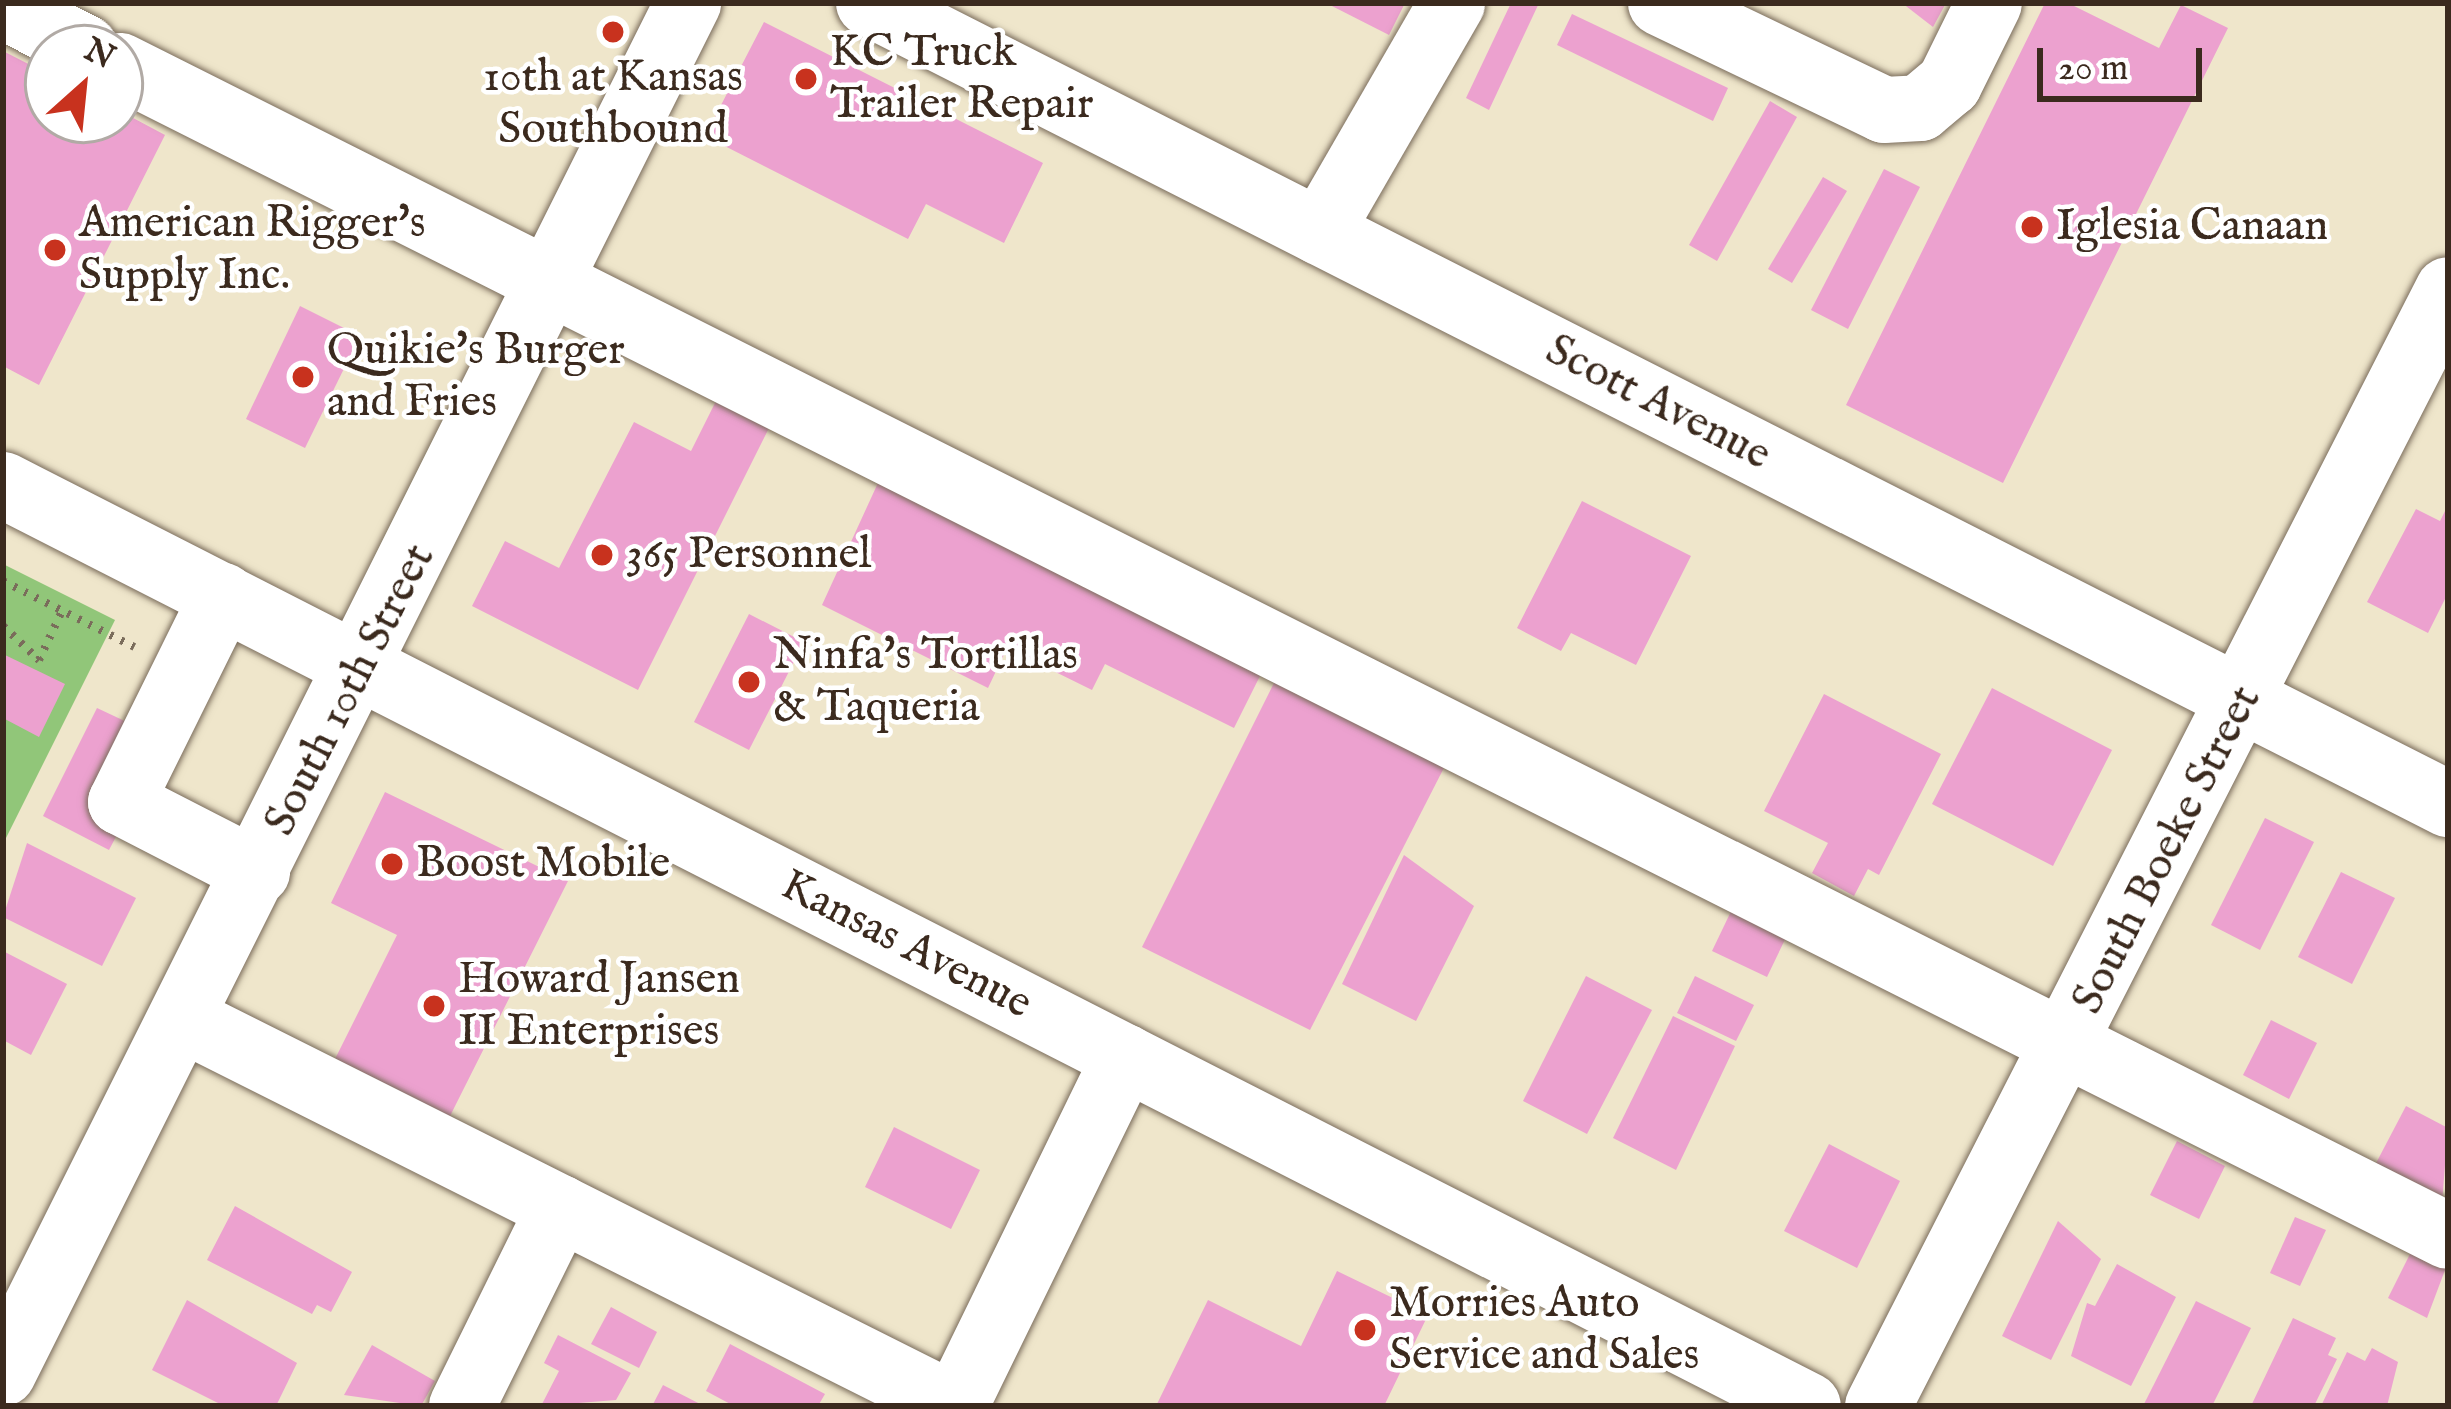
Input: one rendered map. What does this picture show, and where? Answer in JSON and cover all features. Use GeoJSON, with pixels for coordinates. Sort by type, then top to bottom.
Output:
{"type":"FeatureCollection","features":[{"type":"Feature","properties":{"kind":"street","name":"South 10th Street"},"geometry":{"type":"LineString","coordinates":[[10,1340],[183,1019],[554,286],[688,3]]}},
{"type":"Feature","properties":{"kind":"street","name":"Scott Avenue"},"geometry":{"type":"LineString","coordinates":[[868,3],[2448,804]]}},
{"type":"Feature","properties":{"kind":"street"},"geometry":{"type":"LineString","coordinates":[[1320,232],[1452,3]]}},
{"type":"Feature","properties":{"kind":"street"},"geometry":{"type":"LineString","coordinates":[[1661,3],[1884,110],[1920,108],[1949,84],[1990,3]]}},
{"type":"Feature","properties":{"kind":"street"},"geometry":{"type":"LineString","coordinates":[[3,6],[39,24]]}},
{"type":"Feature","properties":{"kind":"street"},"geometry":{"type":"LineString","coordinates":[[144,77],[2448,1236]]}},
{"type":"Feature","properties":{"kind":"street","name":"South Boeke Street"},"geometry":{"type":"LineString","coordinates":[[1877,1406],[2441,323]]}},
{"type":"Feature","properties":{"kind":"street","name":"Kansas Avenue"},"geometry":{"type":"LineString","coordinates":[[3,485],[1799,1404]]}},
{"type":"Feature","properties":{"kind":"street"},"geometry":{"type":"LineString","coordinates":[[224,596],[121,802],[257,872]]}},
{"type":"Feature","properties":{"kind":"street"},"geometry":{"type":"LineString","coordinates":[[183,1019],[955,1406],[1125,1057]]}},
{"type":"Feature","properties":{"kind":"street"},"geometry":{"type":"LineString","coordinates":[[462,1406],[560,1208]]}},
{"type":"Feature","properties":{"kind":"path"},"geometry":{"type":"LineString","coordinates":[[3,580],[184,672]]}},
{"type":"Feature","properties":{"kind":"path"},"geometry":{"type":"LineString","coordinates":[[3,626],[39,660],[62,610]]}},
{"type":"Feature","properties":{"kind":"green space"},"geometry":{"type":"Polygon","coordinates":[[[3,564],[115,620],[3,844],[3,564]]]}},
{"type":"Feature","properties":{"kind":"building"},"geometry":{"type":"Polygon","coordinates":[[[1326,3],[1405,3],[1389,35],[1326,3]]]}},
{"type":"Feature","properties":{"kind":"building"},"geometry":{"type":"Polygon","coordinates":[[[1511,3],[1539,3],[1489,110],[1466,98],[1511,3]]]}},
{"type":"Feature","properties":{"kind":"building"},"geometry":{"type":"Polygon","coordinates":[[[1902,3],[1946,3],[1933,27],[1902,3]]]}},
{"type":"Feature","properties":{"kind":"building","name":"Iglesia Canaan"},"geometry":{"type":"Polygon","coordinates":[[[2045,3],[2068,3],[2159,48],[2181,5],[2228,28],[2003,483],[1846,405],[2045,3]]]}},
{"type":"Feature","properties":{"kind":"building"},"geometry":{"type":"Polygon","coordinates":[[[1572,14],[1728,88],[1713,121],[1557,45],[1572,14]]]}},
{"type":"Feature","properties":{"kind":"building","name":"KC Truck Trailer Repair"},"geometry":{"type":"Polygon","coordinates":[[[764,22],[1043,163],[1004,243],[926,204],[908,239],[705,136],[764,22]]]}},
{"type":"Feature","properties":{"kind":"building","name":"American Rigger's Supply Inc."},"geometry":{"type":"Polygon","coordinates":[[[3,51],[24,62],[24,144],[144,144],[144,124],[165,135],[39,385],[3,366],[3,51]]]}},
{"type":"Feature","properties":{"kind":"building"},"geometry":{"type":"Polygon","coordinates":[[[1770,101],[1797,117],[1717,261],[1689,245],[1770,101]]]}},
{"type":"Feature","properties":{"kind":"building"},"geometry":{"type":"Polygon","coordinates":[[[1884,169],[1920,187],[1848,329],[1811,310],[1884,169]]]}},
{"type":"Feature","properties":{"kind":"building"},"geometry":{"type":"Polygon","coordinates":[[[1823,177],[1847,191],[1792,283],[1768,269],[1823,177]]]}},
{"type":"Feature","properties":{"kind":"building","name":"Quikie's Burger and Fries"},"geometry":{"type":"Polygon","coordinates":[[[300,306],[360,336],[305,448],[246,419],[300,306]]]}},
{"type":"Feature","properties":{"kind":"building"},"geometry":{"type":"Polygon","coordinates":[[[716,401],[769,428],[638,690],[472,606],[505,541],[559,568],[634,422],[691,451],[716,401]]]}},
{"type":"Feature","properties":{"kind":"building"},"geometry":{"type":"Polygon","coordinates":[[[883,472],[1265,666],[1234,728],[1105,664],[1092,690],[1007,648],[988,688],[822,605],[883,472]]]}},
{"type":"Feature","properties":{"kind":"building"},"geometry":{"type":"Polygon","coordinates":[[[1582,501],[1691,556],[1636,665],[1571,633],[1561,651],[1517,628],[1582,501]]]}},
{"type":"Feature","properties":{"kind":"building"},"geometry":{"type":"Polygon","coordinates":[[[2448,505],[2448,593],[2428,633],[2367,602],[2416,509],[2440,521],[2448,505]]]}},
{"type":"Feature","properties":{"kind":"building","name":"Ninfa's Tortillas & Taqueria"},"geometry":{"type":"Polygon","coordinates":[[[749,614],[804,642],[749,750],[694,722],[749,614]]]}},
{"type":"Feature","properties":{"kind":"building"},"geometry":{"type":"Polygon","coordinates":[[[5,655],[65,684],[39,737],[3,718],[5,655]]]}},
{"type":"Feature","properties":{"kind":"building"},"geometry":{"type":"Polygon","coordinates":[[[1280,671],[1450,756],[1310,1030],[1142,947],[1280,671]]]}},
{"type":"Feature","properties":{"kind":"building"},"geometry":{"type":"Polygon","coordinates":[[[1992,688],[2112,750],[2053,866],[1932,804],[1992,688]]]}},
{"type":"Feature","properties":{"kind":"building"},"geometry":{"type":"Polygon","coordinates":[[[1824,694],[1941,754],[1879,875],[1868,869],[1854,896],[1812,873],[1828,843],[1764,811],[1824,694]]]}},
{"type":"Feature","properties":{"kind":"building"},"geometry":{"type":"Polygon","coordinates":[[[97,708],[131,724],[127,816],[109,850],[43,816],[97,708]]]}},
{"type":"Feature","properties":{"kind":"building","name":"Howard Jansen II Enterprises"},"geometry":{"type":"Polygon","coordinates":[[[385,792],[568,881],[441,1134],[326,1077],[397,935],[331,903],[385,792]]]}},
{"type":"Feature","properties":{"kind":"building"},"geometry":{"type":"Polygon","coordinates":[[[2265,818],[2314,842],[2260,950],[2211,925],[2265,818]]]}},
{"type":"Feature","properties":{"kind":"building"},"geometry":{"type":"Polygon","coordinates":[[[27,843],[136,898],[102,966],[3,917],[27,843]]]}},
{"type":"Feature","properties":{"kind":"building"},"geometry":{"type":"Polygon","coordinates":[[[1404,855],[1474,906],[1416,1021],[1342,984],[1404,855]]]}},
{"type":"Feature","properties":{"kind":"building"},"geometry":{"type":"Polygon","coordinates":[[[2341,872],[2395,898],[2352,984],[2298,957],[2341,872]]]}},
{"type":"Feature","properties":{"kind":"building"},"geometry":{"type":"Polygon","coordinates":[[[1736,901],[1791,927],[1767,977],[1712,951],[1736,901]]]}},
{"type":"Feature","properties":{"kind":"building"},"geometry":{"type":"Polygon","coordinates":[[[3,951],[67,984],[31,1055],[3,1040],[3,951]]]}},
{"type":"Feature","properties":{"kind":"building"},"geometry":{"type":"Polygon","coordinates":[[[1586,976],[1652,1010],[1587,1134],[1523,1101],[1586,976]]]}},
{"type":"Feature","properties":{"kind":"building"},"geometry":{"type":"Polygon","coordinates":[[[1695,976],[1754,1005],[1736,1041],[1677,1013],[1695,976]]]}},
{"type":"Feature","properties":{"kind":"building"},"geometry":{"type":"Polygon","coordinates":[[[1673,1016],[1735,1046],[1676,1170],[1613,1138],[1673,1016]]]}},
{"type":"Feature","properties":{"kind":"building"},"geometry":{"type":"Polygon","coordinates":[[[2271,1020],[2317,1043],[2289,1099],[2243,1075],[2271,1020]]]}},
{"type":"Feature","properties":{"kind":"building"},"geometry":{"type":"Polygon","coordinates":[[[2406,1106],[2448,1128],[2442,1203],[2374,1167],[2406,1106]]]}},
{"type":"Feature","properties":{"kind":"building"},"geometry":{"type":"Polygon","coordinates":[[[894,1127],[980,1170],[951,1229],[865,1187],[894,1127]]]}},
{"type":"Feature","properties":{"kind":"building"},"geometry":{"type":"Polygon","coordinates":[[[2177,1141],[2225,1166],[2199,1219],[2150,1195],[2177,1141]]]}},
{"type":"Feature","properties":{"kind":"building"},"geometry":{"type":"Polygon","coordinates":[[[1829,1144],[1900,1181],[1857,1268],[1784,1231],[1829,1144]]]}},
{"type":"Feature","properties":{"kind":"building"},"geometry":{"type":"Polygon","coordinates":[[[235,1206],[352,1272],[331,1312],[317,1305],[312,1314],[207,1260],[235,1206]]]}},
{"type":"Feature","properties":{"kind":"building"},"geometry":{"type":"Polygon","coordinates":[[[2295,1217],[2326,1230],[2300,1286],[2270,1273],[2295,1217]]]}},
{"type":"Feature","properties":{"kind":"building"},"geometry":{"type":"Polygon","coordinates":[[[2058,1221],[2101,1259],[2051,1360],[2002,1336],[2058,1221]]]}},
{"type":"Feature","properties":{"kind":"building"},"geometry":{"type":"Polygon","coordinates":[[[2415,1244],[2448,1262],[2427,1318],[2388,1298],[2415,1244]]]}},
{"type":"Feature","properties":{"kind":"building"},"geometry":{"type":"Polygon","coordinates":[[[2117,1264],[2176,1297],[2131,1386],[2071,1356],[2087,1303],[2095,1306],[2117,1264]]]}},
{"type":"Feature","properties":{"kind":"building","name":"Morries Auto Service and Sales"},"geometry":{"type":"Polygon","coordinates":[[[1337,1271],[1428,1315],[1384,1406],[1156,1406],[1208,1300],[1301,1346],[1337,1271]]]}},
{"type":"Feature","properties":{"kind":"building"},"geometry":{"type":"Polygon","coordinates":[[[187,1300],[297,1363],[276,1406],[224,1406],[152,1370],[187,1300]]]}},
{"type":"Feature","properties":{"kind":"building"},"geometry":{"type":"Polygon","coordinates":[[[2196,1301],[2251,1328],[2212,1406],[2143,1406],[2196,1301]]]}},
{"type":"Feature","properties":{"kind":"building"},"geometry":{"type":"Polygon","coordinates":[[[611,1307],[657,1332],[639,1368],[591,1344],[611,1307]]]}},
{"type":"Feature","properties":{"kind":"building"},"geometry":{"type":"Polygon","coordinates":[[[2293,1318],[2336,1338],[2328,1355],[2337,1359],[2314,1406],[2251,1406],[2293,1318]]]}},
{"type":"Feature","properties":{"kind":"building"},"geometry":{"type":"Polygon","coordinates":[[[558,1335],[631,1373],[616,1400],[541,1406],[559,1371],[544,1363],[558,1335]]]}},
{"type":"Feature","properties":{"kind":"building"},"geometry":{"type":"Polygon","coordinates":[[[730,1344],[825,1394],[818,1406],[734,1406],[706,1391],[730,1344]]]}},
{"type":"Feature","properties":{"kind":"building"},"geometry":{"type":"Polygon","coordinates":[[[372,1345],[435,1381],[421,1406],[344,1395],[372,1345]]]}},
{"type":"Feature","properties":{"kind":"building"},"geometry":{"type":"Polygon","coordinates":[[[2372,1348],[2398,1362],[2387,1406],[2321,1406],[2347,1352],[2365,1361],[2372,1348]]]}},
{"type":"Feature","properties":{"kind":"building"},"geometry":{"type":"Polygon","coordinates":[[[663,1385],[704,1406],[652,1406],[663,1385]]]}},
{"type":"Feature","properties":{"kind":"place","name":"10th at Kansas Southbound"},"geometry":{"type":"Point","coordinates":[613,32]}},
{"type":"Feature","properties":{"kind":"place","name":"KC Truck Trailer Repair"},"geometry":{"type":"Point","coordinates":[806,79]}},
{"type":"Feature","properties":{"kind":"place","name":"Iglesia Canaan"},"geometry":{"type":"Point","coordinates":[2032,227]}},
{"type":"Feature","properties":{"kind":"place","name":"American Rigger's Supply Inc."},"geometry":{"type":"Point","coordinates":[55,250]}},
{"type":"Feature","properties":{"kind":"place","name":"Quikie's Burger and Fries"},"geometry":{"type":"Point","coordinates":[303,377]}},
{"type":"Feature","properties":{"kind":"place","name":"365 Personnel"},"geometry":{"type":"Point","coordinates":[602,555]}},
{"type":"Feature","properties":{"kind":"place","name":"Ninfa's Tortillas & Taqueria"},"geometry":{"type":"Point","coordinates":[749,682]}},
{"type":"Feature","properties":{"kind":"place","name":"Boost Mobile"},"geometry":{"type":"Point","coordinates":[392,864]}},
{"type":"Feature","properties":{"kind":"place","name":"Howard Jansen II Enterprises"},"geometry":{"type":"Point","coordinates":[434,1006]}},
{"type":"Feature","properties":{"kind":"place","name":"Morries Auto Service and Sales"},"geometry":{"type":"Point","coordinates":[1365,1330]}}]}
